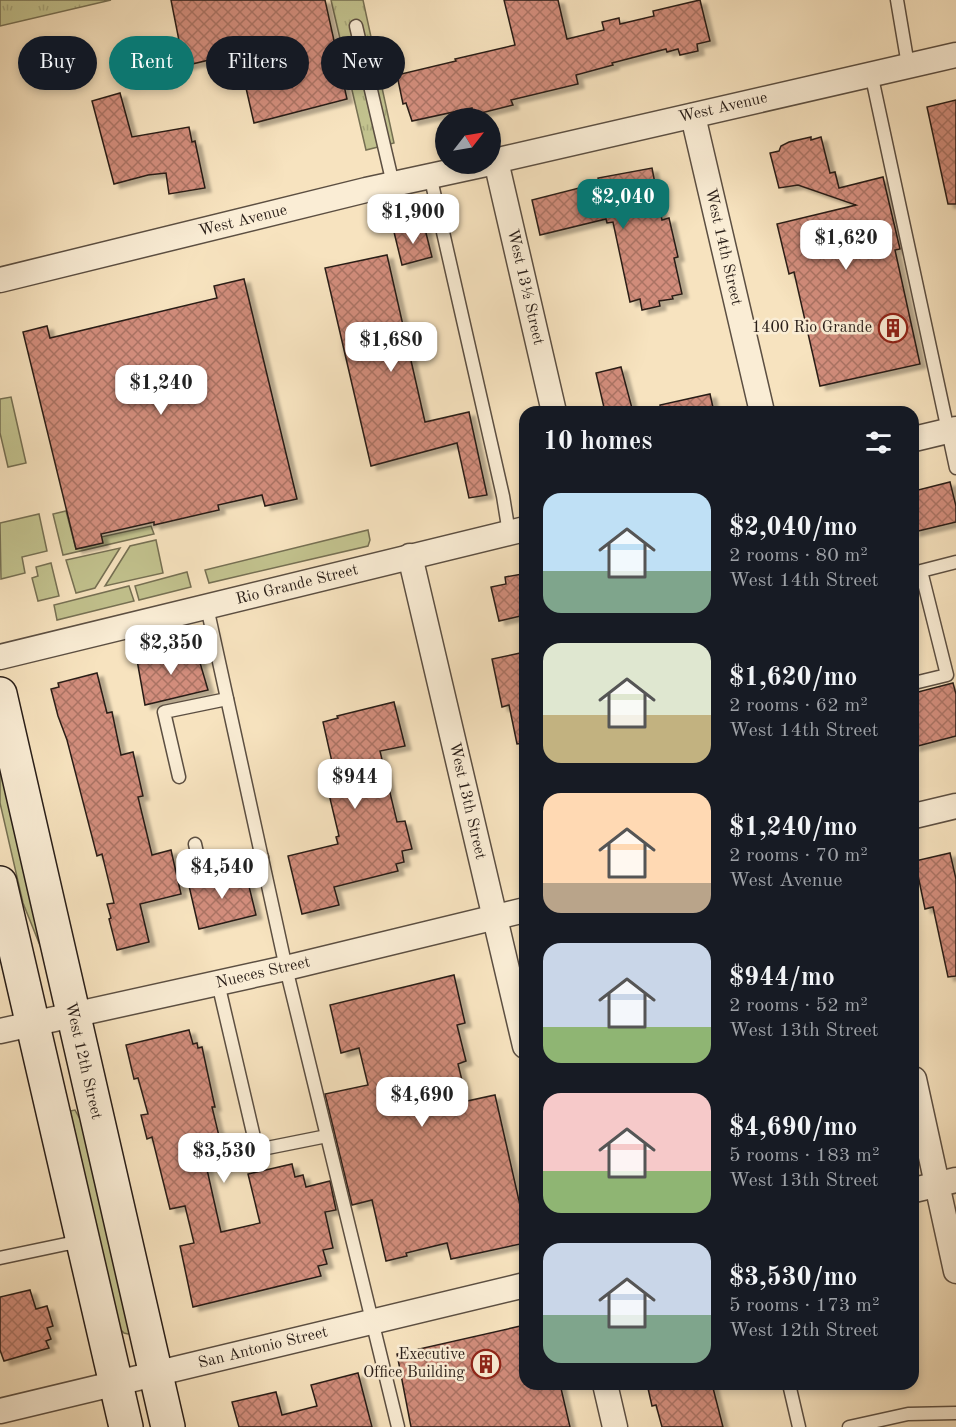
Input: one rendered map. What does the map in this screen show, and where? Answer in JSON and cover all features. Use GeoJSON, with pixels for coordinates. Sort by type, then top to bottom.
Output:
{"type":"FeatureCollection","features":[{"type":"Feature","properties":{"kind":"main road","name":"West 12th Street"},"geometry":{"type":"LineString","coordinates":[[0,694],[168,1427]]}},
{"type":"Feature","properties":{"kind":"main road"},"geometry":{"type":"LineString","coordinates":[[0,883],[8,953],[33,1023],[126,1427]]}},
{"type":"Feature","properties":{"kind":"street","name":"West Avenue"},"geometry":{"type":"LineString","coordinates":[[501,160],[956,55]]}},
{"type":"Feature","properties":{"kind":"street","name":"West 14th Street"},"geometry":{"type":"LineString","coordinates":[[693,116],[761,406]]}},
{"type":"Feature","properties":{"kind":"street","name":"West Avenue"},"geometry":{"type":"LineString","coordinates":[[0,280],[435,174]]}},
{"type":"Feature","properties":{"kind":"street","name":"West 13½ Street"},"geometry":{"type":"LineString","coordinates":[[494,174],[552,406]]}},
{"type":"Feature","properties":{"kind":"street"},"geometry":{"type":"LineString","coordinates":[[919,438],[952,430]]}},
{"type":"Feature","properties":{"kind":"street","name":"Rio Grande Street"},"geometry":{"type":"LineString","coordinates":[[0,657],[517,531]]}},
{"type":"Feature","properties":{"kind":"street","name":"West 13th Street"},"geometry":{"type":"LineString","coordinates":[[410,556],[519,1020]]}},
{"type":"Feature","properties":{"kind":"street"},"geometry":{"type":"LineString","coordinates":[[919,815],[956,806]]}},
{"type":"Feature","properties":{"kind":"street","name":"Nueces Street"},"geometry":{"type":"LineString","coordinates":[[0,1031],[286,968],[519,911]]}},
{"type":"Feature","properties":{"kind":"street"},"geometry":{"type":"LineString","coordinates":[[919,1104],[956,1271]]}},
{"type":"Feature","properties":{"kind":"street","name":"San Antonio Street"},"geometry":{"type":"LineString","coordinates":[[0,1412],[519,1286]]}},
{"type":"Feature","properties":{"kind":"street"},"geometry":{"type":"LineString","coordinates":[[606,1390],[615,1427]]}},
{"type":"Feature","properties":{"kind":"lane"},"geometry":{"type":"LineString","coordinates":[[897,0],[908,65]]}},
{"type":"Feature","properties":{"kind":"lane"},"geometry":{"type":"LineString","coordinates":[[356,26],[393,184]]}},
{"type":"Feature","properties":{"kind":"lane"},"geometry":{"type":"LineString","coordinates":[[871,73],[952,430],[956,468]]}},
{"type":"Feature","properties":{"kind":"lane"},"geometry":{"type":"LineString","coordinates":[[430,175],[503,496],[517,531]]}},
{"type":"Feature","properties":{"kind":"lane"},"geometry":{"type":"LineString","coordinates":[[919,682],[947,675],[921,571],[956,562]]}},
{"type":"Feature","properties":{"kind":"lane"},"geometry":{"type":"LineString","coordinates":[[207,607],[286,968],[398,1427]]}},
{"type":"Feature","properties":{"kind":"lane"},"geometry":{"type":"LineString","coordinates":[[179,777],[164,712],[227,699]]}},
{"type":"Feature","properties":{"kind":"lane"},"geometry":{"type":"LineString","coordinates":[[195,844],[201,871],[262,857]]}},
{"type":"Feature","properties":{"kind":"lane"},"geometry":{"type":"LineString","coordinates":[[218,982],[257,1150],[327,1136]]}},
{"type":"Feature","properties":{"kind":"lane"},"geometry":{"type":"LineString","coordinates":[[0,1258],[66,1244],[84,1243]]}},
{"type":"Feature","properties":{"kind":"lane"},"geometry":{"type":"LineString","coordinates":[[791,1390],[800,1427]]}},
{"type":"Feature","properties":{"kind":"lane"},"geometry":{"type":"LineString","coordinates":[[849,1427],[908,1414],[956,1413]]}},
{"type":"Feature","properties":{"kind":"green space"},"geometry":{"type":"Polygon","coordinates":[[[0,0],[111,0],[0,26],[0,0]]]}},
{"type":"Feature","properties":{"kind":"green space"},"geometry":{"type":"Polygon","coordinates":[[[331,0],[363,0],[371,36],[339,36],[331,0]]]}},
{"type":"Feature","properties":{"kind":"green space"},"geometry":{"type":"Polygon","coordinates":[[[352,90],[383,90],[394,143],[366,150],[352,90]]]}},
{"type":"Feature","properties":{"kind":"green space"},"geometry":{"type":"Polygon","coordinates":[[[11,397],[26,463],[8,467],[0,433],[0,399],[11,397]]]}},
{"type":"Feature","properties":{"kind":"green space"},"geometry":{"type":"Polygon","coordinates":[[[66,511],[76,549],[102,543],[101,537],[151,526],[154,534],[63,555],[53,514],[66,511]]]}},
{"type":"Feature","properties":{"kind":"green space"},"geometry":{"type":"Polygon","coordinates":[[[39,514],[47,551],[22,557],[25,573],[1,579],[0,523],[39,514]]]}},
{"type":"Feature","properties":{"kind":"green space"},"geometry":{"type":"Polygon","coordinates":[[[368,530],[370,540],[368,546],[209,583],[205,570],[368,530]]]}},
{"type":"Feature","properties":{"kind":"green space"},"geometry":{"type":"Polygon","coordinates":[[[156,540],[163,573],[105,586],[130,546],[156,540]]]}},
{"type":"Feature","properties":{"kind":"green space"},"geometry":{"type":"Polygon","coordinates":[[[120,548],[95,588],[76,593],[66,560],[120,548]]]}},
{"type":"Feature","properties":{"kind":"green space"},"geometry":{"type":"Polygon","coordinates":[[[51,563],[59,596],[38,601],[32,578],[38,576],[36,567],[51,563]]]}},
{"type":"Feature","properties":{"kind":"green space"},"geometry":{"type":"Polygon","coordinates":[[[187,572],[191,587],[139,600],[135,586],[187,572]]]}},
{"type":"Feature","properties":{"kind":"green space"},"geometry":{"type":"Polygon","coordinates":[[[129,586],[134,601],[57,620],[54,605],[129,586]]]}},
{"type":"Feature","properties":{"kind":"green space"},"geometry":{"type":"Polygon","coordinates":[[[0,755],[43,953],[23,903],[0,803],[0,755]]]}},
{"type":"Feature","properties":{"kind":"green space"},"geometry":{"type":"Polygon","coordinates":[[[75,1110],[88,1134],[132,1331],[128,1334],[120,1329],[70,1111],[75,1110]]]}},
{"type":"Feature","properties":{"kind":"building"},"geometry":{"type":"Polygon","coordinates":[[[171,0],[325,0],[333,36],[321,36],[321,90],[345,90],[347,99],[254,123],[246,90],[309,90],[309,36],[206,36],[206,61],[194,64],[194,36],[178,36],[171,0]]]}},
{"type":"Feature","properties":{"kind":"building"},"geometry":{"type":"Polygon","coordinates":[[[504,0],[558,0],[567,39],[604,30],[602,22],[619,18],[620,24],[654,16],[653,11],[700,0],[710,41],[697,44],[698,51],[680,55],[678,49],[667,52],[666,49],[612,63],[613,65],[576,75],[578,84],[511,100],[513,105],[501,108],[435,108],[435,116],[412,121],[406,103],[403,104],[400,90],[405,90],[405,73],[515,45],[504,0]]]}},
{"type":"Feature","properties":{"kind":"building"},"geometry":{"type":"Polygon","coordinates":[[[120,93],[132,137],[189,127],[192,142],[195,141],[205,188],[169,194],[166,173],[114,184],[92,101],[120,93]]]}},
{"type":"Feature","properties":{"kind":"building"},"geometry":{"type":"Polygon","coordinates":[[[956,100],[956,204],[948,204],[927,107],[956,100]]]}},
{"type":"Feature","properties":{"kind":"building"},"geometry":{"type":"Polygon","coordinates":[[[811,137],[811,140],[821,137],[830,173],[835,172],[839,188],[883,177],[900,249],[895,250],[920,364],[820,386],[794,272],[789,274],[777,224],[856,205],[798,185],[779,188],[770,153],[779,151],[781,146],[789,142],[811,137]]]}},
{"type":"Feature","properties":{"kind":"building"},"geometry":{"type":"Polygon","coordinates":[[[652,168],[662,220],[669,218],[678,257],[674,258],[682,294],[672,296],[673,299],[659,301],[660,306],[642,310],[640,299],[630,302],[613,222],[607,223],[606,219],[540,235],[532,200],[599,183],[598,178],[652,168]]]}},
{"type":"Feature","properties":{"kind":"building"},"geometry":{"type":"Polygon","coordinates":[[[424,225],[432,257],[402,265],[394,232],[424,225]]]}},
{"type":"Feature","properties":{"kind":"building"},"geometry":{"type":"Polygon","coordinates":[[[387,255],[425,422],[469,412],[487,495],[469,498],[457,443],[371,466],[325,268],[387,255]]]}},
{"type":"Feature","properties":{"kind":"building"},"geometry":{"type":"Polygon","coordinates":[[[244,279],[297,499],[265,506],[262,495],[218,505],[219,510],[101,534],[103,543],[76,549],[23,332],[47,326],[50,338],[217,298],[214,286],[244,279]]]}},
{"type":"Feature","properties":{"kind":"building"},"geometry":{"type":"Polygon","coordinates":[[[621,367],[631,406],[604,406],[596,373],[621,367]]]}},
{"type":"Feature","properties":{"kind":"building"},"geometry":{"type":"Polygon","coordinates":[[[710,394],[713,406],[660,406],[710,394]]]}},
{"type":"Feature","properties":{"kind":"building"},"geometry":{"type":"Polygon","coordinates":[[[950,482],[956,506],[956,522],[919,531],[919,490],[950,482]]]}},
{"type":"Feature","properties":{"kind":"building"},"geometry":{"type":"Polygon","coordinates":[[[519,575],[519,616],[499,621],[491,587],[506,584],[505,577],[519,575]]]}},
{"type":"Feature","properties":{"kind":"building"},"geometry":{"type":"Polygon","coordinates":[[[190,648],[190,650],[196,649],[208,690],[145,705],[137,660],[190,648]]]}},
{"type":"Feature","properties":{"kind":"building"},"geometry":{"type":"Polygon","coordinates":[[[519,653],[519,744],[517,744],[509,705],[502,707],[492,659],[519,653]]]}},
{"type":"Feature","properties":{"kind":"building"},"geometry":{"type":"Polygon","coordinates":[[[97,673],[107,713],[112,712],[121,755],[133,752],[143,796],[138,797],[152,855],[171,850],[181,894],[140,904],[149,942],[117,950],[107,904],[114,903],[102,854],[97,856],[67,740],[51,689],[59,687],[58,683],[97,673]]]}},
{"type":"Feature","properties":{"kind":"building"},"geometry":{"type":"Polygon","coordinates":[[[953,683],[956,694],[956,736],[919,746],[919,692],[953,683]]]}},
{"type":"Feature","properties":{"kind":"building"},"geometry":{"type":"Polygon","coordinates":[[[394,702],[405,746],[380,751],[397,822],[405,821],[412,849],[402,851],[404,862],[396,864],[398,871],[334,887],[339,905],[302,914],[288,856],[338,844],[336,837],[339,836],[322,765],[332,762],[323,722],[338,718],[337,716],[394,702]]]}},
{"type":"Feature","properties":{"kind":"building"},"geometry":{"type":"Polygon","coordinates":[[[950,853],[956,879],[956,976],[948,977],[933,907],[925,909],[919,880],[919,860],[950,853]]]}},
{"type":"Feature","properties":{"kind":"building"},"geometry":{"type":"Polygon","coordinates":[[[245,870],[256,915],[199,929],[189,886],[245,870]]]}},
{"type":"Feature","properties":{"kind":"building"},"geometry":{"type":"Polygon","coordinates":[[[454,975],[465,1023],[457,1025],[466,1061],[458,1064],[467,1101],[495,1095],[519,1201],[519,1244],[451,1259],[447,1243],[406,1253],[407,1256],[386,1261],[372,1200],[352,1205],[325,1094],[368,1085],[359,1048],[341,1053],[330,1005],[454,975]]]}},
{"type":"Feature","properties":{"kind":"building"},"geometry":{"type":"Polygon","coordinates":[[[189,1030],[193,1044],[197,1043],[198,1048],[202,1047],[215,1107],[212,1107],[225,1161],[206,1165],[221,1232],[260,1223],[248,1174],[292,1164],[295,1177],[303,1175],[306,1187],[330,1181],[336,1210],[325,1212],[333,1248],[323,1250],[327,1264],[318,1266],[321,1276],[193,1307],[180,1246],[194,1243],[185,1206],[170,1209],[152,1137],[147,1139],[141,1115],[148,1114],[138,1078],[134,1079],[126,1045],[189,1030]]]}},
{"type":"Feature","properties":{"kind":"building"},"geometry":{"type":"Polygon","coordinates":[[[30,1290],[36,1309],[47,1306],[53,1326],[47,1328],[51,1339],[46,1341],[49,1348],[4,1361],[0,1350],[0,1297],[30,1290]]]}},
{"type":"Feature","properties":{"kind":"building","name":"Executive Office Building"},"geometry":{"type":"Polygon","coordinates":[[[519,1326],[519,1390],[561,1390],[570,1427],[411,1427],[397,1354],[519,1326]]]}},
{"type":"Feature","properties":{"kind":"building"},"geometry":{"type":"Polygon","coordinates":[[[358,1373],[372,1427],[239,1427],[232,1402],[276,1392],[282,1415],[317,1406],[311,1385],[358,1373]]]}},
{"type":"Feature","properties":{"kind":"building"},"geometry":{"type":"Polygon","coordinates":[[[648,1390],[714,1390],[723,1427],[662,1427],[656,1405],[652,1406],[648,1390]]]}},
{"type":"Feature","properties":{"kind":"place","name":"1400 Rio Grande"},"geometry":{"type":"Point","coordinates":[893,328]}},
{"type":"Feature","properties":{"kind":"place","name":"Executive Office Building"},"geometry":{"type":"Point","coordinates":[486,1364]}}]}
